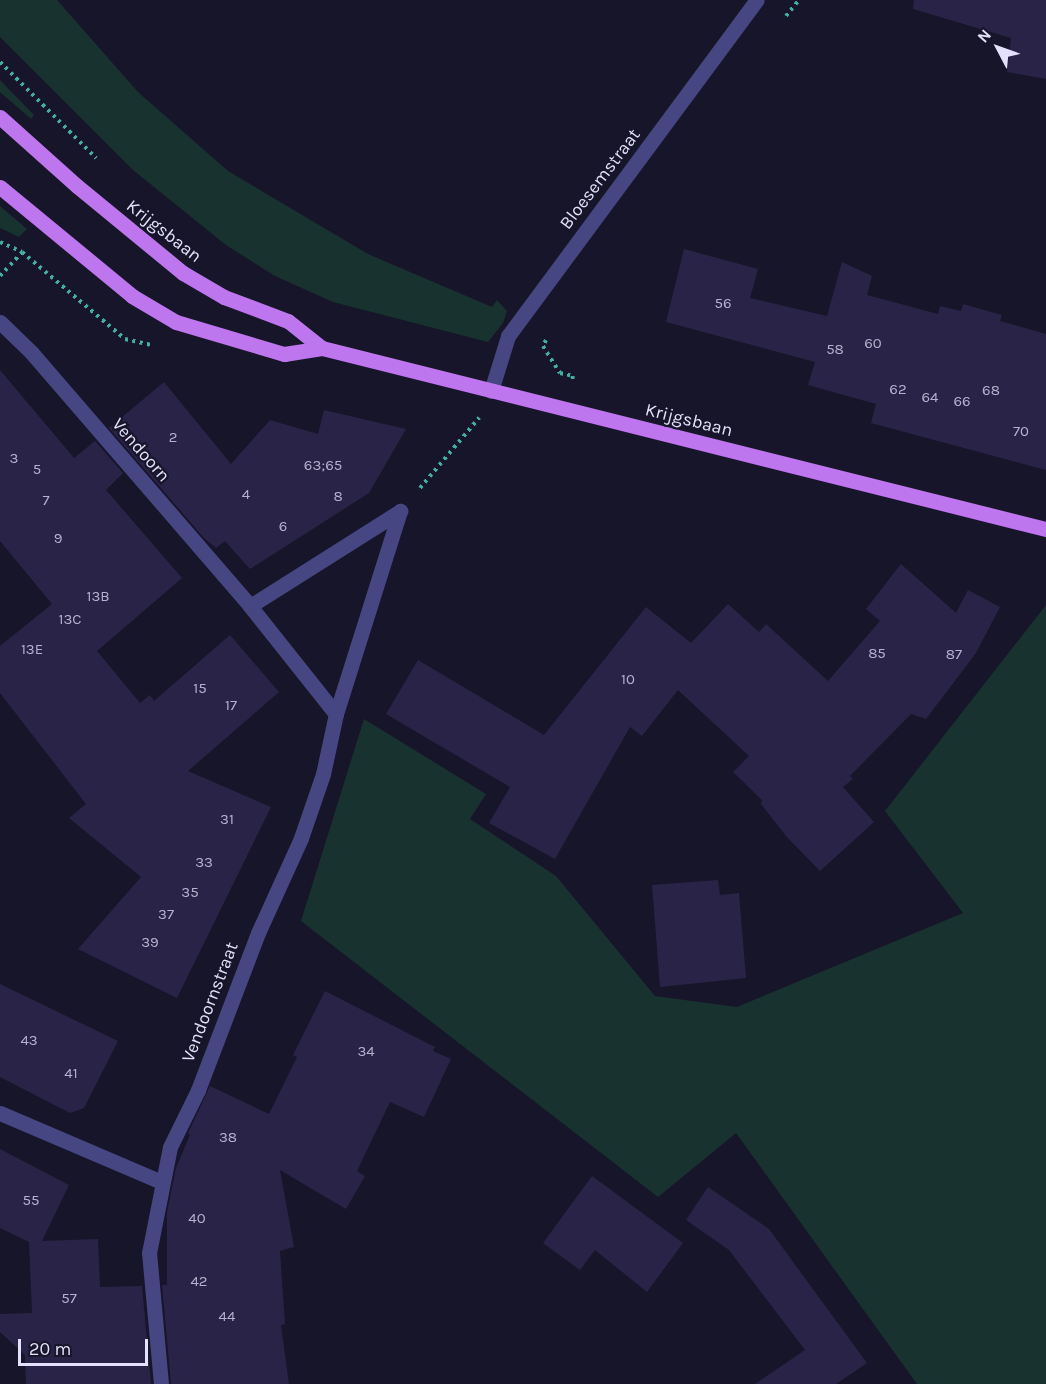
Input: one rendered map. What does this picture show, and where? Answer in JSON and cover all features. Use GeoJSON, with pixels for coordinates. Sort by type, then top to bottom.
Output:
{"type":"FeatureCollection","features":[{"type":"Feature","properties":{"kind":"main road","name":"Krijgsbaan"},"geometry":{"type":"LineString","coordinates":[[0,117],[77,186],[183,273],[224,297],[288,321],[322,348]]}},
{"type":"Feature","properties":{"kind":"main road","name":"Krijgsbaan"},"geometry":{"type":"LineString","coordinates":[[0,187],[132,296],[176,322],[284,354],[322,348],[1046,529]]}},
{"type":"Feature","properties":{"kind":"street","name":"Bloesemstraat"},"geometry":{"type":"LineString","coordinates":[[491,390],[508,336],[757,0]]}},
{"type":"Feature","properties":{"kind":"street","name":"Vendoorn"},"geometry":{"type":"LineString","coordinates":[[0,322],[31,352],[250,606],[336,714]]}},
{"type":"Feature","properties":{"kind":"street"},"geometry":{"type":"LineString","coordinates":[[250,606],[400,511]]}},
{"type":"Feature","properties":{"kind":"street"},"geometry":{"type":"LineString","coordinates":[[336,714],[400,511]]}},
{"type":"Feature","properties":{"kind":"street","name":"Vendoornstraat"},"geometry":{"type":"LineString","coordinates":[[161,1384],[149,1253],[170,1147],[198,1090],[258,933],[301,838],[322,774],[336,714]]}},
{"type":"Feature","properties":{"kind":"street"},"geometry":{"type":"LineString","coordinates":[[0,1113],[162,1182]]}},
{"type":"Feature","properties":{"kind":"path"},"geometry":{"type":"LineString","coordinates":[[779,24],[798,0]]}},
{"type":"Feature","properties":{"kind":"path"},"geometry":{"type":"LineString","coordinates":[[0,62],[99,161]]}},
{"type":"Feature","properties":{"kind":"path"},"geometry":{"type":"LineString","coordinates":[[0,242],[22,252],[0,276]]}},
{"type":"Feature","properties":{"kind":"path"},"geometry":{"type":"LineString","coordinates":[[547,338],[543,346],[560,373],[573,376],[568,410]]}},
{"type":"Feature","properties":{"kind":"path"},"geometry":{"type":"LineString","coordinates":[[400,511],[478,418],[491,390]]}},
{"type":"Feature","properties":{"kind":"path"},"geometry":{"type":"LineString","coordinates":[[478,418],[489,421]]}},
{"type":"Feature","properties":{"kind":"green space"},"geometry":{"type":"Polygon","coordinates":[[[0,0],[57,0],[138,92],[228,171],[368,254],[492,307],[497,300],[507,311],[503,323],[488,342],[333,302],[275,276],[226,245],[133,170],[0,37],[0,0]]]}},
{"type":"Feature","properties":{"kind":"green space"},"geometry":{"type":"Polygon","coordinates":[[[0,80],[34,115],[31,119],[0,92],[0,80]]]}},
{"type":"Feature","properties":{"kind":"green space"},"geometry":{"type":"Polygon","coordinates":[[[0,206],[27,229],[19,237],[0,228],[0,206]]]}},
{"type":"Feature","properties":{"kind":"green space"},"geometry":{"type":"Polygon","coordinates":[[[1046,605],[1046,1384],[917,1384],[736,1133],[658,1197],[301,921],[364,719],[486,794],[470,819],[556,876],[655,996],[737,1007],[963,913],[885,811],[1046,605]]]}},
{"type":"Feature","properties":{"kind":"building"},"geometry":{"type":"Polygon","coordinates":[[[914,0],[1046,0],[1046,79],[1007,72],[1011,38],[913,9],[914,0]]]}},
{"type":"Feature","properties":{"kind":"building"},"geometry":{"type":"Polygon","coordinates":[[[684,249],[758,269],[750,298],[827,316],[842,262],[872,276],[867,295],[938,314],[940,306],[961,311],[963,304],[1002,315],[1000,321],[1046,334],[1046,470],[871,423],[876,404],[808,385],[815,362],[666,322],[684,249]]]}},
{"type":"Feature","properties":{"kind":"building"},"geometry":{"type":"Polygon","coordinates":[[[0,370],[74,458],[95,441],[123,473],[106,490],[182,578],[97,651],[140,703],[150,695],[154,701],[230,635],[279,692],[188,771],[271,807],[177,998],[78,949],[141,877],[69,818],[86,804],[0,693],[0,646],[52,604],[0,541],[0,370]]]}},
{"type":"Feature","properties":{"kind":"building"},"geometry":{"type":"Polygon","coordinates":[[[164,382],[231,464],[270,420],[318,434],[324,410],[406,429],[369,493],[250,569],[225,541],[216,548],[204,538],[109,428],[164,382]]]}},
{"type":"Feature","properties":{"kind":"building"},"geometry":{"type":"Polygon","coordinates":[[[901,564],[956,613],[968,590],[1000,607],[976,653],[926,719],[911,714],[850,776],[853,779],[843,787],[874,822],[820,871],[786,836],[761,804],[762,800],[733,772],[749,756],[678,690],[642,736],[630,727],[555,859],[489,823],[510,787],[386,714],[418,660],[544,735],[646,607],[691,643],[728,604],[759,632],[766,624],[828,681],[880,621],[866,609],[901,564]]]}},
{"type":"Feature","properties":{"kind":"building"},"geometry":{"type":"Polygon","coordinates":[[[718,880],[720,895],[739,893],[746,978],[660,987],[652,885],[718,880]]]}},
{"type":"Feature","properties":{"kind":"building"},"geometry":{"type":"Polygon","coordinates":[[[0,984],[118,1041],[84,1108],[70,1113],[0,1077],[0,984]]]}},
{"type":"Feature","properties":{"kind":"building"},"geometry":{"type":"Polygon","coordinates":[[[325,991],[435,1047],[433,1051],[451,1059],[424,1117],[390,1102],[357,1171],[365,1176],[346,1209],[280,1170],[294,1247],[280,1251],[285,1324],[281,1325],[289,1384],[171,1384],[162,1285],[167,1285],[167,1212],[176,1168],[190,1135],[188,1133],[210,1086],[269,1114],[297,1057],[293,1055],[325,991]]]}},
{"type":"Feature","properties":{"kind":"building"},"geometry":{"type":"Polygon","coordinates":[[[0,1149],[69,1185],[42,1241],[98,1239],[100,1287],[142,1286],[151,1384],[26,1384],[25,1355],[0,1332],[0,1314],[32,1313],[29,1242],[0,1228],[0,1149]]]}},
{"type":"Feature","properties":{"kind":"building"},"geometry":{"type":"Polygon","coordinates":[[[592,1176],[683,1243],[647,1292],[595,1250],[580,1270],[543,1243],[592,1176]]]}},
{"type":"Feature","properties":{"kind":"building"},"geometry":{"type":"Polygon","coordinates":[[[708,1187],[769,1229],[867,1363],[836,1384],[755,1384],[805,1350],[729,1250],[686,1220],[708,1187]]]}}]}
